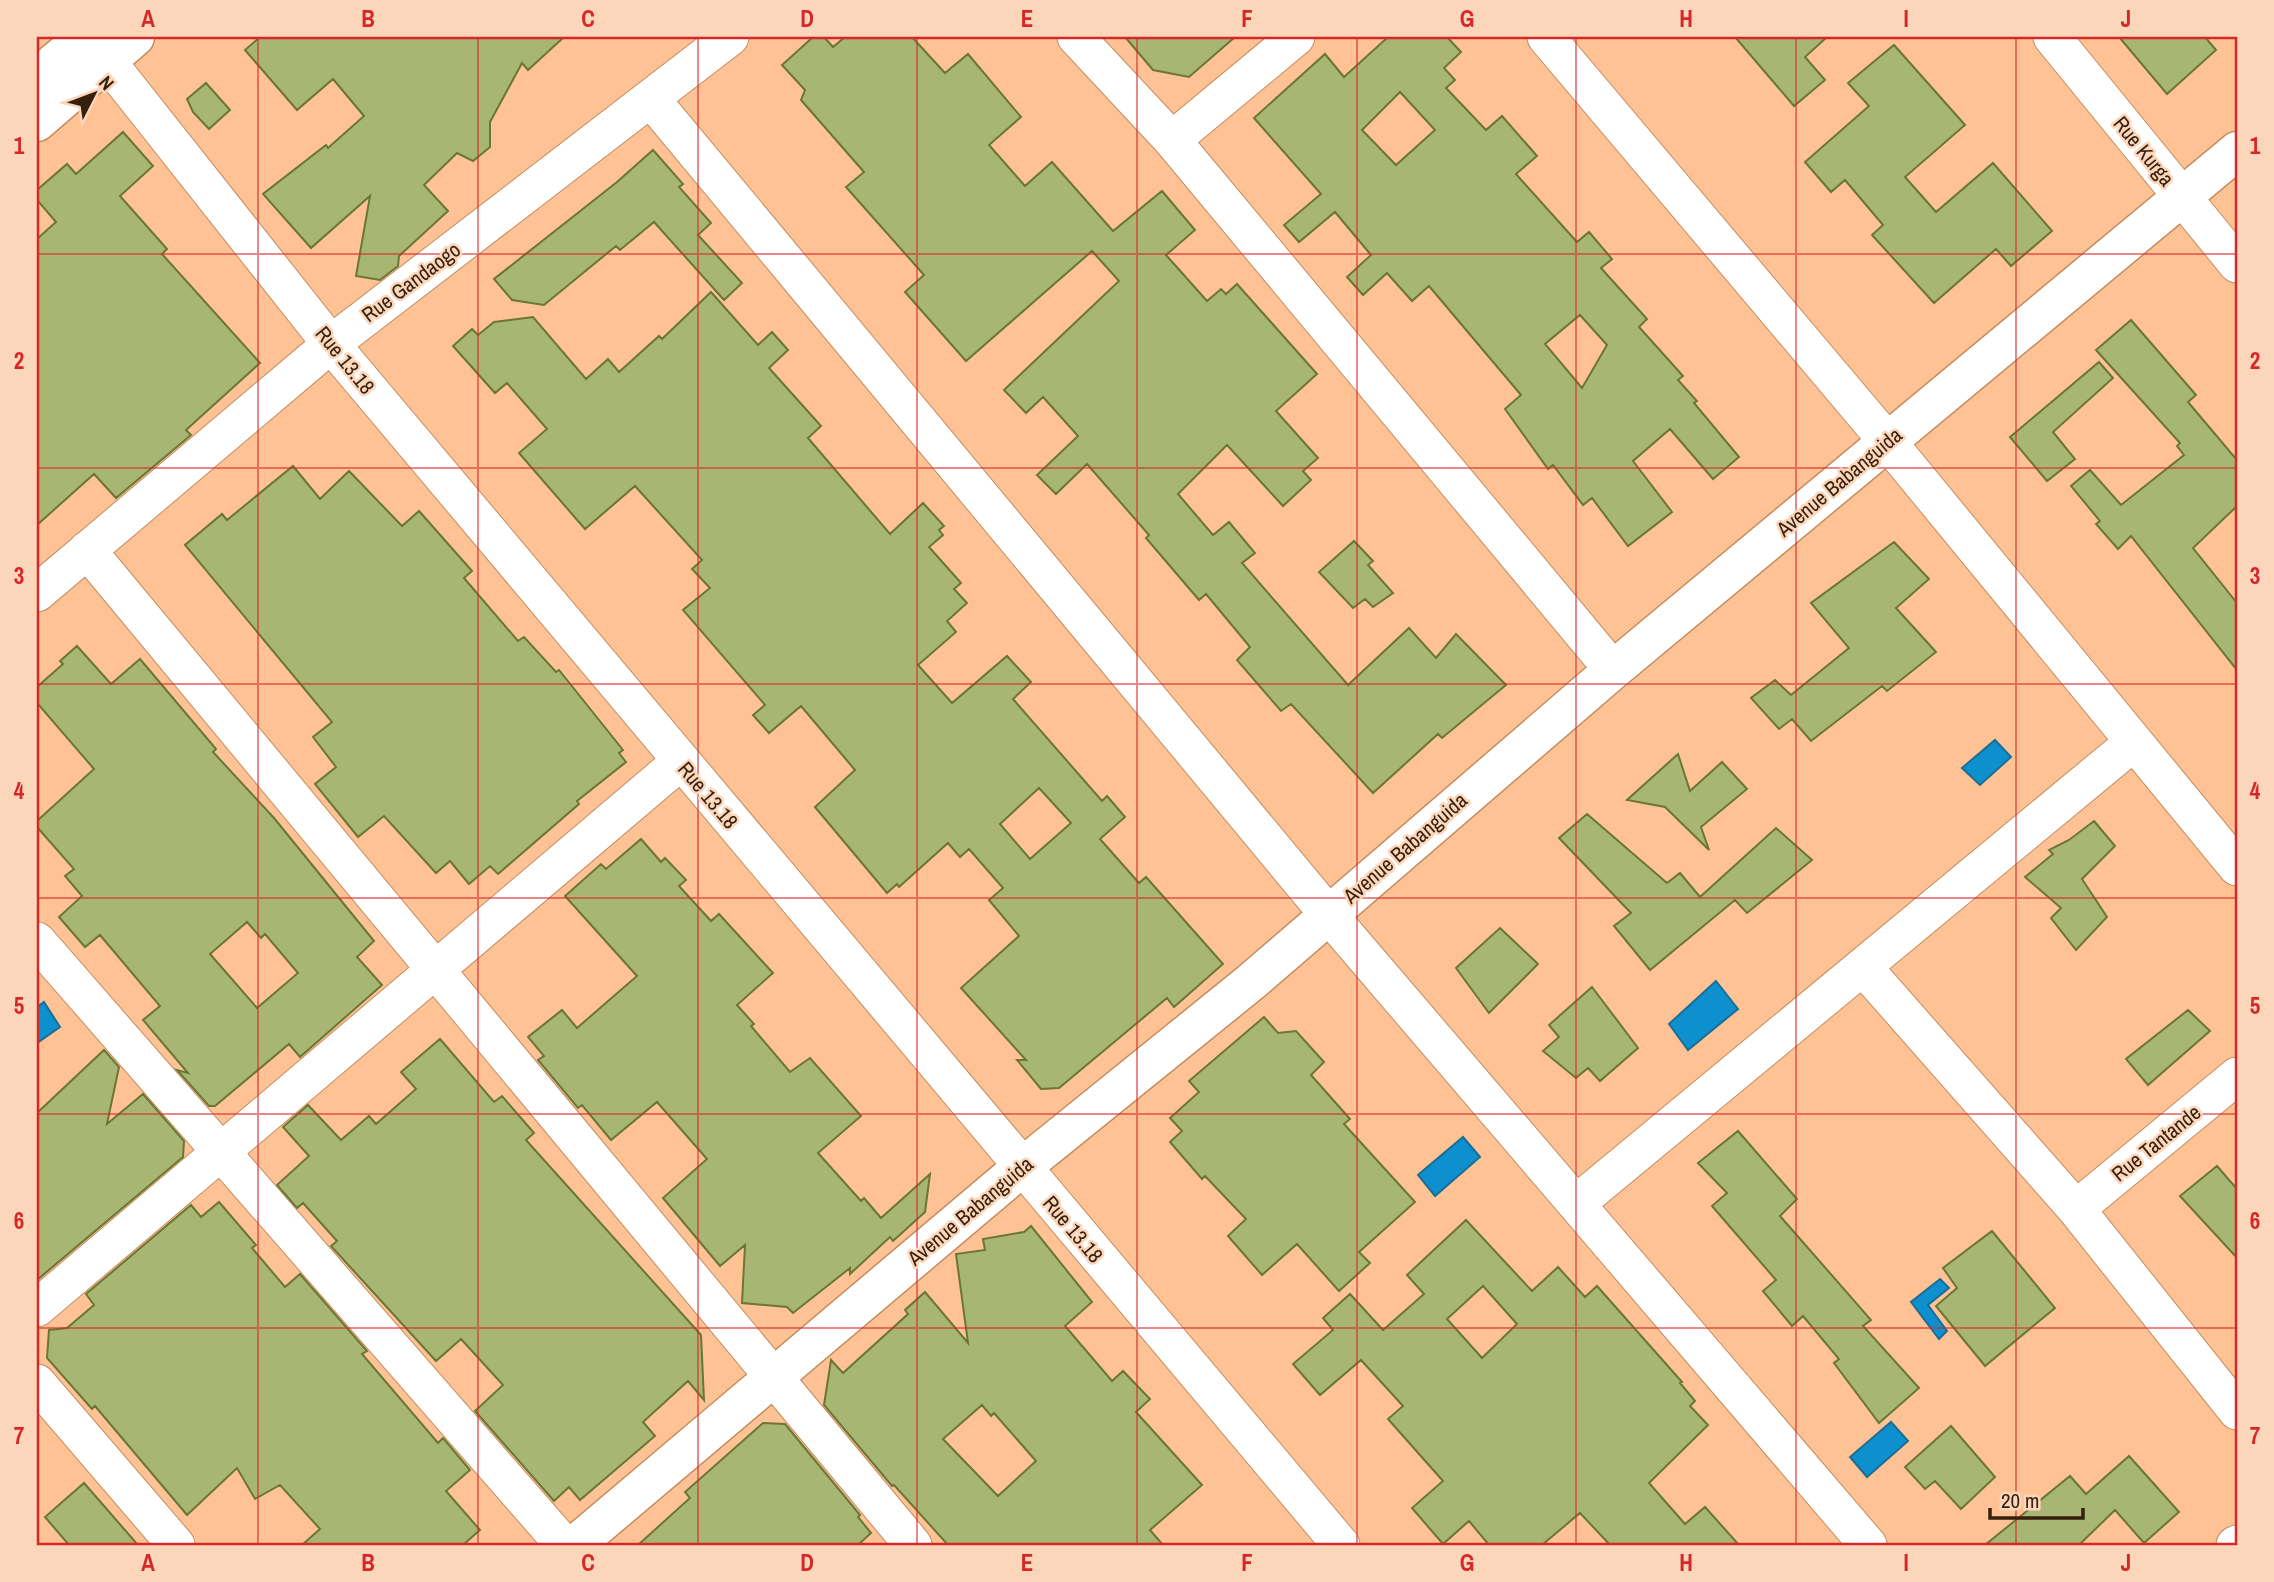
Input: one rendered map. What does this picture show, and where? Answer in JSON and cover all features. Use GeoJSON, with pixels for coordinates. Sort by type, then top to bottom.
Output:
{"type":"FeatureCollection","features":[{"type":"Feature","properties":{"kind":"street"},"geometry":{"type":"LineString","coordinates":[[37,77],[92,45],[135,37]]}},
{"type":"Feature","properties":{"kind":"street","name":"Rue Gandaogo"},"geometry":{"type":"LineString","coordinates":[[37,593],[331,344],[730,37]]}},
{"type":"Feature","properties":{"kind":"street"},"geometry":{"type":"LineString","coordinates":[[1076,37],[1172,140],[1613,670]]}},
{"type":"Feature","properties":{"kind":"street"},"geometry":{"type":"LineString","coordinates":[[1172,140],[1296,37]]}},
{"type":"Feature","properties":{"kind":"street"},"geometry":{"type":"LineString","coordinates":[[1546,37],[1887,441],[2237,867]]}},
{"type":"Feature","properties":{"kind":"street","name":"Rue Kurga"},"geometry":{"type":"LineString","coordinates":[[2052,37],[2237,264]]}},
{"type":"Feature","properties":{"kind":"street"},"geometry":{"type":"LineString","coordinates":[[37,122],[92,45]]}},
{"type":"Feature","properties":{"kind":"street","name":"Rue 13.18"},"geometry":{"type":"LineString","coordinates":[[92,45],[331,344],[1021,1168],[1341,1545]]}},
{"type":"Feature","properties":{"kind":"street"},"geometry":{"type":"LineString","coordinates":[[651,99],[1328,914],[1868,1545]]}},
{"type":"Feature","properties":{"kind":"street","name":"Avenue Babanguida"},"geometry":{"type":"LineString","coordinates":[[575,1545],[1021,1168],[1251,982],[1613,670],[2237,151]]}},
{"type":"Feature","properties":{"kind":"street"},"geometry":{"type":"LineString","coordinates":[[87,550],[913,1545]]}},
{"type":"Feature","properties":{"kind":"street"},"geometry":{"type":"LineString","coordinates":[[1577,1203],[2134,742]]}},
{"type":"Feature","properties":{"kind":"street"},"geometry":{"type":"LineString","coordinates":[[37,1308],[221,1149],[437,971],[680,762]]}},
{"type":"Feature","properties":{"kind":"street"},"geometry":{"type":"LineString","coordinates":[[37,941],[564,1545]]}},
{"type":"Feature","properties":{"kind":"street"},"geometry":{"type":"LineString","coordinates":[[1863,967],[2076,1209],[2237,1411]]}},
{"type":"Feature","properties":{"kind":"street","name":"Rue Tantande"},"geometry":{"type":"LineString","coordinates":[[2076,1209],[2237,1076]]}},
{"type":"Feature","properties":{"kind":"street"},"geometry":{"type":"LineString","coordinates":[[37,1383],[176,1545]]}},
{"type":"Feature","properties":{"kind":"water"},"geometry":{"type":"Polygon","coordinates":[[[1995,740],[2011,757],[1980,785],[1962,768],[1995,740]]]}},
{"type":"Feature","properties":{"kind":"water"},"geometry":{"type":"Polygon","coordinates":[[[1716,981],[1738,1009],[1688,1050],[1669,1024],[1716,981]]]}},
{"type":"Feature","properties":{"kind":"water"},"geometry":{"type":"Polygon","coordinates":[[[44,1002],[60,1027],[37,1043],[37,1007],[44,1002]]]}},
{"type":"Feature","properties":{"kind":"water"},"geometry":{"type":"Polygon","coordinates":[[[1463,1137],[1480,1157],[1435,1196],[1418,1175],[1463,1137]]]}},
{"type":"Feature","properties":{"kind":"water"},"geometry":{"type":"Polygon","coordinates":[[[1940,1279],[1949,1288],[1928,1305],[1947,1331],[1939,1339],[1911,1302],[1940,1279]]]}},
{"type":"Feature","properties":{"kind":"water"},"geometry":{"type":"Polygon","coordinates":[[[1891,1422],[1908,1441],[1867,1477],[1850,1457],[1891,1422]]]}},
{"type":"Feature","properties":{"kind":"building"},"geometry":{"type":"Polygon","coordinates":[[[260,37],[564,37],[528,70],[522,63],[490,122],[490,147],[473,161],[457,153],[424,185],[448,211],[399,256],[398,266],[380,280],[356,276],[370,196],[311,248],[263,194],[326,145],[328,148],[364,116],[333,79],[297,110],[245,50],[260,37]]]}},
{"type":"Feature","properties":{"kind":"building"},"geometry":{"type":"Polygon","coordinates":[[[813,37],[824,37],[833,47],[845,37],[912,37],[945,73],[968,54],[1021,117],[989,145],[1025,186],[1052,162],[1113,231],[1162,191],[1195,230],[1166,255],[1207,301],[1221,289],[1226,294],[1237,284],[1317,374],[1276,411],[1318,458],[1303,471],[1311,480],[1283,506],[1227,445],[1178,494],[1213,535],[1229,522],[1255,553],[1242,563],[1348,685],[1409,628],[1436,658],[1456,634],[1506,685],[1442,738],[1438,734],[1373,793],[1291,704],[1281,711],[1237,660],[1250,647],[1206,594],[1199,600],[1146,538],[1149,535],[1087,464],[1056,494],[1037,475],[1078,436],[1043,397],[1026,413],[1004,390],[1119,281],[1092,251],[966,361],[905,292],[924,275],[846,187],[864,172],[801,100],[805,90],[782,65],[813,37]]]}},
{"type":"Feature","properties":{"kind":"building"},"geometry":{"type":"Polygon","coordinates":[[[1125,37],[1235,37],[1189,77],[1153,70],[1125,37]]]}},
{"type":"Feature","properties":{"kind":"building"},"geometry":{"type":"Polygon","coordinates":[[[1388,37],[1447,37],[1461,52],[1444,68],[1455,80],[1446,88],[1486,130],[1502,116],[1537,156],[1516,174],[1577,242],[1589,232],[1612,259],[1601,268],[1647,319],[1639,327],[1683,376],[1678,380],[1739,457],[1713,479],[1670,429],[1633,461],[1672,512],[1628,546],[1592,498],[1583,505],[1553,465],[1548,469],[1505,409],[1521,395],[1429,286],[1412,301],[1387,273],[1363,295],[1347,277],[1371,255],[1335,212],[1299,242],[1284,225],[1321,194],[1254,118],[1325,54],[1344,77],[1388,37]],[[1400,92],[1362,130],[1396,165],[1435,130],[1400,92]],[[1580,315],[1545,344],[1582,388],[1607,345],[1580,315]]]}},
{"type":"Feature","properties":{"kind":"building"},"geometry":{"type":"Polygon","coordinates":[[[1735,37],[1827,37],[1805,57],[1825,80],[1794,106],[1735,37]]]}},
{"type":"Feature","properties":{"kind":"building"},"geometry":{"type":"Polygon","coordinates":[[[2119,37],[2205,37],[2216,50],[2167,94],[2119,37]]]}},
{"type":"Feature","properties":{"kind":"building"},"geometry":{"type":"Polygon","coordinates":[[[1894,45],[1965,125],[1905,177],[1936,212],[1993,163],[2052,231],[2011,266],[1996,249],[1934,303],[1872,235],[1883,225],[1845,180],[1831,192],[1805,162],[1869,106],[1848,83],[1894,45]]]}},
{"type":"Feature","properties":{"kind":"building"},"geometry":{"type":"Polygon","coordinates":[[[206,83],[230,110],[209,129],[193,112],[187,99],[206,83]]]}},
{"type":"Feature","properties":{"kind":"building"},"geometry":{"type":"Polygon","coordinates":[[[123,132],[153,166],[120,196],[167,249],[162,254],[260,363],[186,430],[191,435],[116,498],[94,474],[37,525],[37,239],[56,222],[37,200],[37,190],[67,164],[76,174],[123,132]]]}},
{"type":"Feature","properties":{"kind":"building"},"geometry":{"type":"Polygon","coordinates":[[[653,150],[683,184],[679,187],[711,223],[698,235],[742,283],[724,300],[654,222],[620,250],[616,246],[544,305],[512,300],[494,279],[617,182],[653,150]]]}},
{"type":"Feature","properties":{"kind":"building"},"geometry":{"type":"Polygon","coordinates":[[[711,292],[758,345],[772,332],[788,350],[769,368],[821,426],[808,438],[890,534],[923,503],[944,526],[939,530],[943,535],[929,547],[961,583],[954,589],[967,603],[947,621],[956,632],[918,665],[952,703],[1007,656],[1031,682],[1013,699],[1102,801],[1107,796],[1125,817],[1100,839],[1139,883],[1146,877],[1223,964],[1174,1007],[1167,998],[1059,1088],[1041,1089],[1017,1060],[1026,1060],[961,988],[1019,936],[989,900],[1003,888],[969,849],[960,857],[948,843],[899,887],[897,884],[887,893],[815,807],[855,770],[801,706],[769,733],[753,715],[765,705],[683,610],[710,588],[692,569],[702,560],[635,486],[585,529],[519,453],[547,429],[507,383],[495,393],[453,346],[472,329],[478,335],[494,322],[533,317],[586,379],[608,359],[619,372],[659,336],[662,339],[711,292]],[[1039,788],[1000,824],[1030,859],[1071,823],[1039,788]]]}},
{"type":"Feature","properties":{"kind":"building"},"geometry":{"type":"Polygon","coordinates":[[[2131,320],[2196,395],[2188,402],[2237,460],[2237,506],[2193,548],[2237,603],[2237,670],[2131,536],[2118,549],[2096,524],[2100,521],[2071,486],[2090,470],[2121,505],[2184,455],[2177,446],[2180,443],[2096,350],[2131,320]]]}},
{"type":"Feature","properties":{"kind":"building"},"geometry":{"type":"Polygon","coordinates":[[[2099,362],[2113,378],[2053,432],[2075,459],[2047,481],[2010,437],[2099,362]]]}},
{"type":"Feature","properties":{"kind":"building"},"geometry":{"type":"Polygon","coordinates":[[[293,466],[320,499],[349,471],[402,526],[419,511],[472,571],[464,578],[518,641],[524,637],[556,672],[559,670],[623,750],[619,753],[626,762],[577,801],[579,804],[498,874],[490,866],[469,884],[450,861],[436,873],[384,816],[358,837],[315,784],[336,767],[313,737],[332,722],[185,545],[222,514],[227,520],[293,466]]]}},
{"type":"Feature","properties":{"kind":"building"},"geometry":{"type":"Polygon","coordinates":[[[1354,541],[1373,561],[1368,565],[1393,593],[1373,607],[1365,599],[1353,608],[1319,572],[1354,541]]]}},
{"type":"Feature","properties":{"kind":"building"},"geometry":{"type":"Polygon","coordinates":[[[1894,542],[1929,579],[1896,608],[1936,652],[1887,691],[1882,686],[1811,741],[1792,719],[1779,729],[1751,698],[1775,680],[1791,695],[1849,648],[1811,603],[1894,542]]]}},
{"type":"Feature","properties":{"kind":"building"},"geometry":{"type":"Polygon","coordinates":[[[77,646],[111,684],[140,659],[216,749],[213,752],[274,818],[374,941],[357,957],[382,985],[300,1057],[289,1044],[215,1106],[209,1106],[177,1070],[188,1073],[143,1020],[160,1006],[100,935],[85,947],[59,917],[82,896],[65,876],[74,869],[37,827],[37,821],[94,769],[37,703],[37,687],[63,664],[60,661],[77,646]],[[247,922],[210,954],[257,1008],[298,973],[265,934],[261,938],[247,922]]]}},
{"type":"Feature","properties":{"kind":"building"},"geometry":{"type":"Polygon","coordinates":[[[1678,754],[1690,791],[1722,762],[1747,789],[1701,827],[1709,850],[1665,807],[1627,800],[1678,754]]]}},
{"type":"Feature","properties":{"kind":"building"},"geometry":{"type":"Polygon","coordinates":[[[1587,814],[1667,883],[1680,873],[1700,897],[1776,828],[1812,860],[1747,913],[1735,900],[1650,970],[1614,926],[1631,913],[1559,838],[1587,814]]]}},
{"type":"Feature","properties":{"kind":"building"},"geometry":{"type":"Polygon","coordinates":[[[2094,821],[2115,846],[2082,879],[2107,917],[2076,950],[2051,918],[2061,908],[2025,877],[2053,854],[2049,850],[2069,840],[2094,821]]]}},
{"type":"Feature","properties":{"kind":"building"},"geometry":{"type":"Polygon","coordinates":[[[641,839],[661,862],[665,858],[686,880],[679,886],[711,921],[719,914],[773,973],[737,1005],[754,1024],[751,1026],[790,1072],[810,1058],[861,1116],[818,1153],[861,1201],[864,1198],[881,1218],[930,1174],[925,1212],[893,1241],[890,1237],[850,1274],[850,1268],[793,1313],[787,1307],[742,1303],[745,1245],[720,1266],[663,1198],[707,1159],[657,1102],[611,1140],[582,1105],[578,1108],[538,1060],[544,1056],[528,1037],[562,1010],[577,1028],[637,976],[565,896],[601,864],[606,869],[641,839]]]}},
{"type":"Feature","properties":{"kind":"building"},"geometry":{"type":"Polygon","coordinates":[[[1500,928],[1538,964],[1489,1013],[1456,968],[1500,928]]]}},
{"type":"Feature","properties":{"kind":"building"},"geometry":{"type":"Polygon","coordinates":[[[1592,987],[1638,1048],[1600,1081],[1588,1068],[1576,1078],[1543,1051],[1559,1037],[1549,1025],[1592,987]]]}},
{"type":"Feature","properties":{"kind":"building"},"geometry":{"type":"Polygon","coordinates":[[[2188,1010],[2210,1031],[2148,1085],[2126,1059],[2188,1010]]]}},
{"type":"Feature","properties":{"kind":"building"},"geometry":{"type":"Polygon","coordinates":[[[1264,1017],[1278,1033],[1296,1031],[1324,1062],[1311,1075],[1350,1119],[1344,1124],[1415,1202],[1359,1252],[1370,1263],[1339,1291],[1297,1244],[1262,1275],[1228,1236],[1246,1219],[1205,1176],[1202,1179],[1170,1142],[1182,1131],[1170,1118],[1199,1092],[1189,1081],[1264,1017]]]}},
{"type":"Feature","properties":{"kind":"building"},"geometry":{"type":"Polygon","coordinates":[[[440,1039],[494,1102],[502,1096],[534,1133],[526,1140],[701,1335],[704,1400],[688,1381],[643,1422],[655,1436],[580,1500],[569,1487],[554,1501],[475,1411],[503,1385],[461,1339],[436,1361],[331,1246],[337,1241],[303,1203],[297,1208],[277,1185],[309,1156],[283,1127],[308,1105],[341,1140],[369,1116],[376,1124],[416,1089],[401,1072],[440,1039]]]}},
{"type":"Feature","properties":{"kind":"building"},"geometry":{"type":"Polygon","coordinates":[[[104,1050],[119,1067],[107,1124],[143,1094],[184,1141],[183,1157],[37,1280],[37,1113],[104,1050]]]}},
{"type":"Feature","properties":{"kind":"building"},"geometry":{"type":"Polygon","coordinates":[[[1738,1131],[1797,1199],[1780,1216],[1871,1320],[1863,1326],[1919,1388],[1879,1423],[1834,1363],[1839,1359],[1803,1316],[1792,1326],[1763,1291],[1776,1280],[1712,1206],[1727,1193],[1698,1163],[1738,1131]]]}},
{"type":"Feature","properties":{"kind":"building"},"geometry":{"type":"Polygon","coordinates":[[[2217,1166],[2237,1189],[2237,1258],[2180,1196],[2217,1166]]]}},
{"type":"Feature","properties":{"kind":"building"},"geometry":{"type":"Polygon","coordinates":[[[219,1202],[256,1245],[252,1248],[285,1287],[300,1274],[367,1351],[362,1354],[438,1443],[443,1438],[470,1470],[446,1491],[480,1530],[463,1545],[302,1545],[320,1529],[280,1485],[255,1499],[237,1468],[187,1515],[95,1406],[92,1409],[47,1358],[49,1330],[67,1328],[94,1305],[86,1294],[191,1205],[201,1217],[219,1202]]]}},
{"type":"Feature","properties":{"kind":"building"},"geometry":{"type":"Polygon","coordinates":[[[1466,1220],[1532,1291],[1558,1267],[1585,1297],[1597,1286],[1682,1382],[1680,1383],[1695,1401],[1690,1406],[1708,1425],[1649,1483],[1685,1524],[1705,1507],[1739,1545],[1610,1545],[1580,1513],[1542,1545],[1489,1545],[1469,1521],[1443,1544],[1412,1508],[1443,1481],[1388,1419],[1403,1406],[1361,1360],[1320,1395],[1293,1364],[1333,1330],[1323,1318],[1350,1294],[1383,1330],[1424,1294],[1407,1275],[1466,1220]],[[1483,1286],[1447,1319],[1482,1358],[1517,1324],[1483,1286]]]}},
{"type":"Feature","properties":{"kind":"building"},"geometry":{"type":"Polygon","coordinates":[[[1031,1226],[1092,1302],[1065,1326],[1112,1381],[1123,1371],[1150,1399],[1136,1412],[1202,1485],[1150,1530],[1163,1545],[948,1545],[894,1485],[892,1486],[824,1405],[831,1360],[843,1373],[908,1314],[905,1310],[925,1292],[968,1343],[956,1254],[985,1250],[983,1239],[1024,1232],[1031,1226]],[[982,1405],[943,1439],[998,1496],[1036,1461],[994,1413],[991,1416],[982,1405]]]}},
{"type":"Feature","properties":{"kind":"building"},"geometry":{"type":"Polygon","coordinates":[[[1992,1231],[2055,1308],[1985,1366],[1936,1306],[1957,1288],[1943,1268],[1992,1231]]]}},
{"type":"Feature","properties":{"kind":"building"},"geometry":{"type":"Polygon","coordinates":[[[763,1423],[785,1424],[860,1515],[858,1517],[871,1533],[858,1545],[638,1545],[690,1498],[685,1492],[763,1423]]]}},
{"type":"Feature","properties":{"kind":"building"},"geometry":{"type":"Polygon","coordinates":[[[1951,1426],[1995,1477],[1961,1509],[1935,1481],[1925,1489],[1905,1467],[1951,1426]]]}},
{"type":"Feature","properties":{"kind":"building"},"geometry":{"type":"Polygon","coordinates":[[[2129,1456],[2179,1512],[2144,1543],[2115,1510],[2079,1545],[1985,1545],[2070,1476],[2086,1494],[2129,1456]]]}},
{"type":"Feature","properties":{"kind":"building"},"geometry":{"type":"Polygon","coordinates":[[[84,1483],[138,1545],[69,1545],[45,1517],[84,1483]]]}}]}
